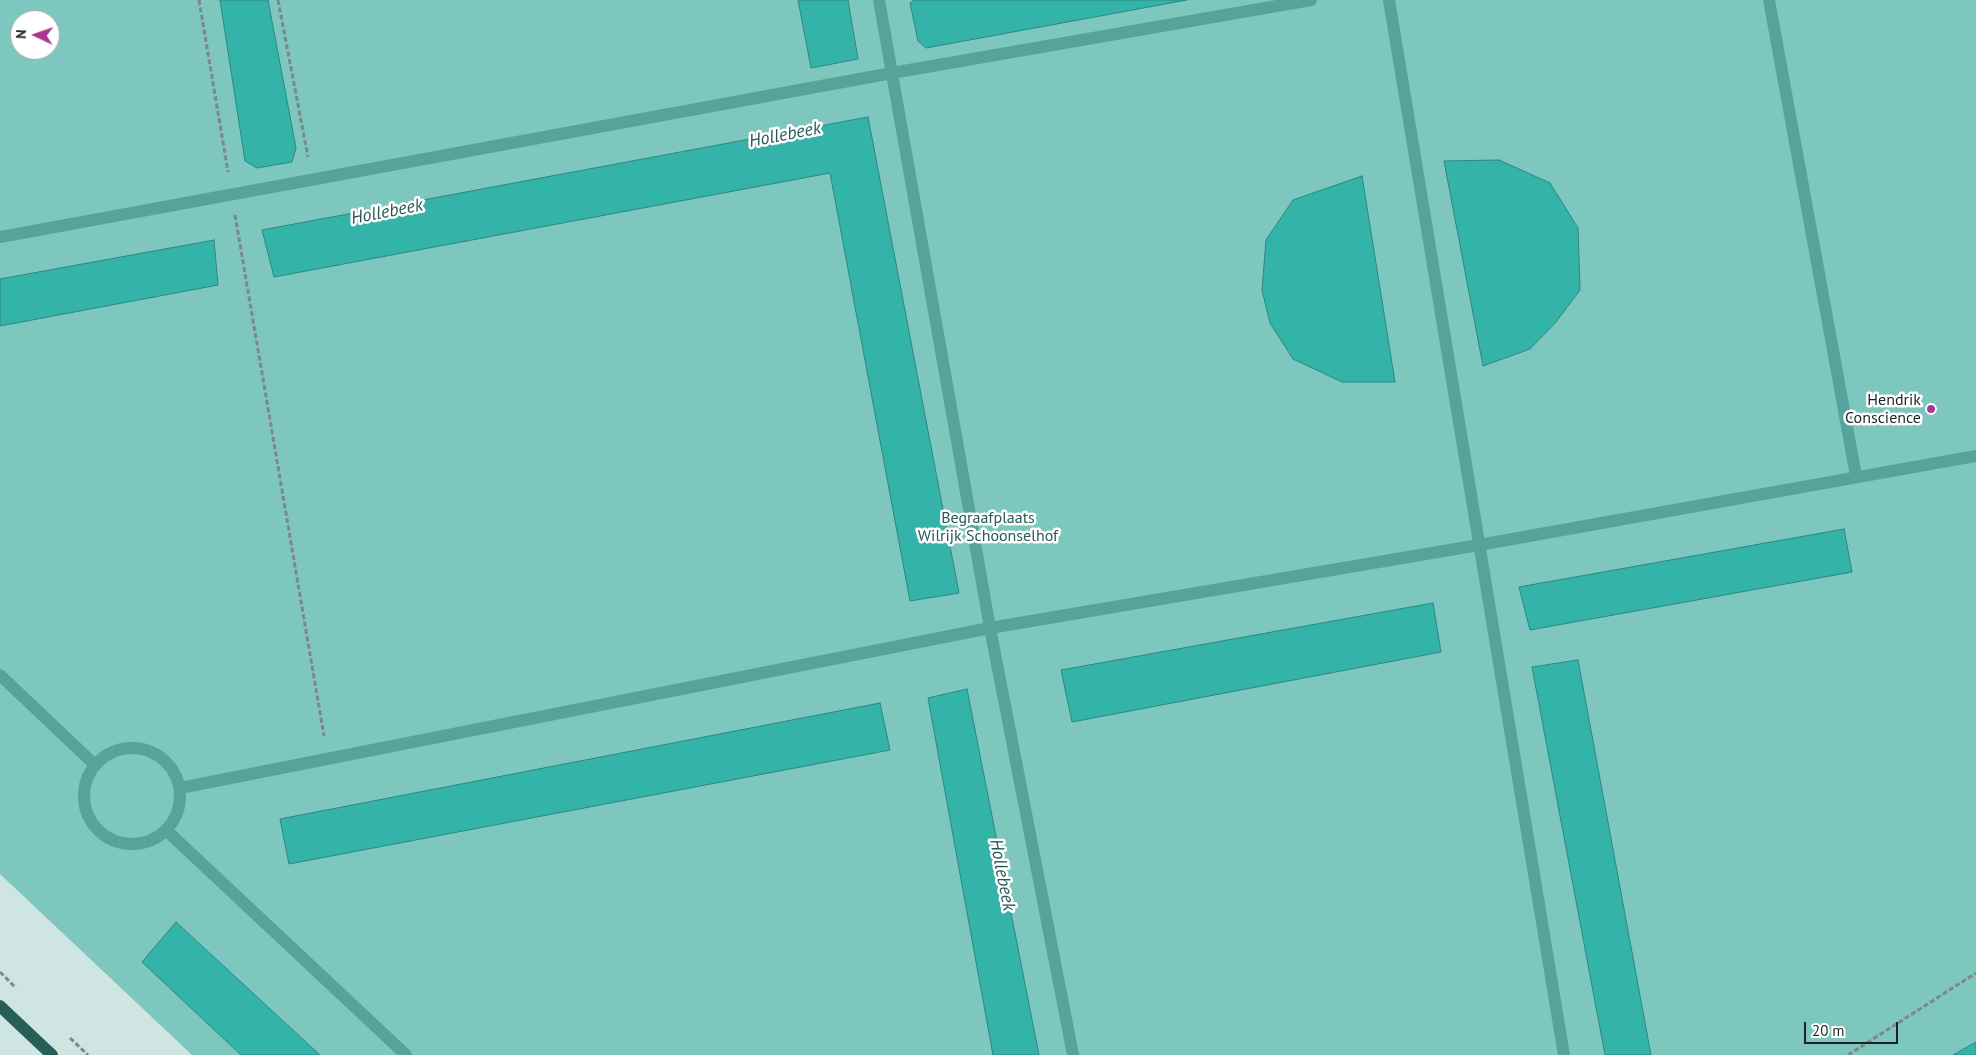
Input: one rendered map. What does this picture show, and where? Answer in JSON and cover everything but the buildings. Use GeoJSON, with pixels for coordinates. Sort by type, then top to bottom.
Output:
{"type":"FeatureCollection","features":[{"type":"Feature","properties":{"kind":"main road"},"geometry":{"type":"LineString","coordinates":[[0,1006],[52,1055]]}},
{"type":"Feature","properties":{"kind":"lane"},"geometry":{"type":"LineString","coordinates":[[879,0],[990,628],[1073,1055]]}},
{"type":"Feature","properties":{"kind":"lane"},"geometry":{"type":"LineString","coordinates":[[0,237],[892,73],[1312,0]]}},
{"type":"Feature","properties":{"kind":"lane"},"geometry":{"type":"LineString","coordinates":[[1389,0],[1564,1055]]}},
{"type":"Feature","properties":{"kind":"lane"},"geometry":{"type":"LineString","coordinates":[[1769,0],[1856,476]]}},
{"type":"Feature","properties":{"kind":"lane"},"geometry":{"type":"LineString","coordinates":[[180,788],[990,628],[1976,456]]}},
{"type":"Feature","properties":{"kind":"lane"},"geometry":{"type":"LineString","coordinates":[[0,675],[95,765]]}},
{"type":"Feature","properties":{"kind":"lane"},"geometry":{"type":"LineString","coordinates":[[126,747],[151,750],[167,761],[175,773],[180,788],[180,802],[176,817],[166,830],[151,841],[131,844],[111,840],[96,828],[85,807],[84,791],[88,777],[95,765],[109,753],[126,747]]}},
{"type":"Feature","properties":{"kind":"lane"},"geometry":{"type":"LineString","coordinates":[[166,830],[406,1055]]}},
{"type":"Feature","properties":{"kind":"path"},"geometry":{"type":"LineString","coordinates":[[199,0],[328,759]]}},
{"type":"Feature","properties":{"kind":"path"},"geometry":{"type":"LineString","coordinates":[[278,0],[312,180]]}},
{"type":"Feature","properties":{"kind":"path"},"geometry":{"type":"LineString","coordinates":[[1848,1055],[1976,972]]}},
{"type":"Feature","properties":{"kind":"green space","name":"Begraafplaats Wilrijk Schoonselhof"},"geometry":{"type":"Polygon","coordinates":[[[0,0],[1976,0],[1976,1055],[192,1055],[0,874],[0,0]]]}},
{"type":"Feature","properties":{"kind":"water"},"geometry":{"type":"Polygon","coordinates":[[[220,0],[268,0],[296,148],[292,162],[257,168],[245,161],[220,0]]]}},
{"type":"Feature","properties":{"kind":"water"},"geometry":{"type":"Polygon","coordinates":[[[798,0],[848,0],[858,59],[811,68],[798,0]]]}},
{"type":"Feature","properties":{"kind":"water"},"geometry":{"type":"Polygon","coordinates":[[[914,0],[1187,0],[926,48],[918,41],[910,3],[914,0]]]}},
{"type":"Feature","properties":{"kind":"water","name":"Hollebeek"},"geometry":{"type":"Polygon","coordinates":[[[868,117],[959,593],[910,601],[830,173],[274,277],[262,230],[868,117]]]}},
{"type":"Feature","properties":{"kind":"water"},"geometry":{"type":"Polygon","coordinates":[[[1499,160],[1550,183],[1578,228],[1580,290],[1556,322],[1530,349],[1483,366],[1444,161],[1499,160]]]}},
{"type":"Feature","properties":{"kind":"water"},"geometry":{"type":"Polygon","coordinates":[[[1362,176],[1395,382],[1342,382],[1293,359],[1270,323],[1262,290],[1266,240],[1293,200],[1362,176]]]}},
{"type":"Feature","properties":{"kind":"water"},"geometry":{"type":"Polygon","coordinates":[[[214,240],[218,285],[0,326],[0,279],[214,240]]]}},
{"type":"Feature","properties":{"kind":"water"},"geometry":{"type":"Polygon","coordinates":[[[1844,529],[1852,572],[1530,630],[1519,587],[1844,529]]]}},
{"type":"Feature","properties":{"kind":"water"},"geometry":{"type":"Polygon","coordinates":[[[1433,603],[1441,652],[1072,722],[1061,670],[1433,603]]]}},
{"type":"Feature","properties":{"kind":"water"},"geometry":{"type":"Polygon","coordinates":[[[1578,660],[1651,1055],[1605,1055],[1532,667],[1578,660]]]}},
{"type":"Feature","properties":{"kind":"water","name":"Hollebeek"},"geometry":{"type":"Polygon","coordinates":[[[967,689],[1039,1055],[993,1055],[928,698],[967,689]]]}},
{"type":"Feature","properties":{"kind":"water"},"geometry":{"type":"Polygon","coordinates":[[[880,703],[890,750],[289,864],[280,819],[880,703]]]}},
{"type":"Feature","properties":{"kind":"water"},"geometry":{"type":"Polygon","coordinates":[[[176,922],[320,1055],[241,1055],[142,962],[176,922]]]}},
{"type":"Feature","properties":{"kind":"water"},"geometry":{"type":"Polygon","coordinates":[[[1976,1042],[1976,1055],[1953,1055],[1976,1042]]]}},
{"type":"Feature","properties":{"kind":"place","name":"Hendrik Conscience"},"geometry":{"type":"Point","coordinates":[1931,409]}}]}
